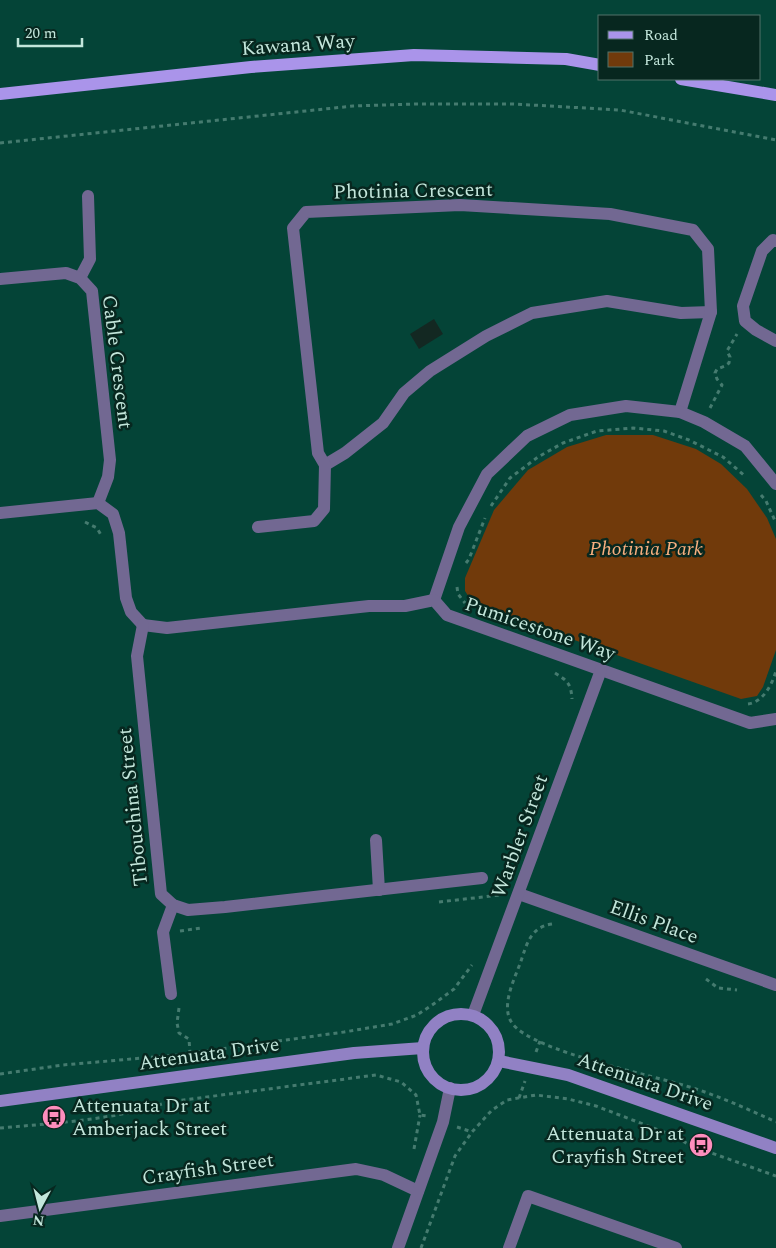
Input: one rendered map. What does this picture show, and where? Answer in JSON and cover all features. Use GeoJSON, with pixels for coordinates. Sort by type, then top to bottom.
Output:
{"type":"FeatureCollection","features":[{"type":"Feature","properties":{"kind":"main road","name":"Kawana Way"},"geometry":{"type":"LineString","coordinates":[[0,94],[251,67],[414,55],[566,59],[598,65]]}},
{"type":"Feature","properties":{"kind":"main road"},"geometry":{"type":"LineString","coordinates":[[687,80],[776,95]]}},
{"type":"Feature","properties":{"kind":"street"},"geometry":{"type":"LineString","coordinates":[[80,278],[90,259],[88,196]]}},
{"type":"Feature","properties":{"kind":"street","name":"Photinia Crescent"},"geometry":{"type":"LineString","coordinates":[[258,527],[314,521],[324,509],[325,465],[318,453],[293,228],[306,212],[460,205],[610,214],[693,230],[708,249],[711,312],[680,412]]}},
{"type":"Feature","properties":{"kind":"street"},"geometry":{"type":"LineString","coordinates":[[776,241],[773,240],[762,252],[743,306],[745,321],[756,330],[776,341]]}},
{"type":"Feature","properties":{"kind":"street","name":"Cable Crescent"},"geometry":{"type":"LineString","coordinates":[[0,279],[66,273],[80,278],[92,291],[110,460],[108,478],[98,503]]}},
{"type":"Feature","properties":{"kind":"street"},"geometry":{"type":"LineString","coordinates":[[325,465],[345,453],[383,423],[404,394],[430,371],[486,336],[532,312],[607,301],[681,313],[711,312]]}},
{"type":"Feature","properties":{"kind":"street"},"geometry":{"type":"LineString","coordinates":[[0,512],[98,503],[113,514],[119,533],[126,598],[131,612],[143,625],[167,628],[369,606],[405,606],[434,600],[459,527],[487,474],[527,436],[570,415],[626,406],[680,412],[704,422],[746,446],[776,484]]}},
{"type":"Feature","properties":{"kind":"street","name":"Pumicestone Way"},"geometry":{"type":"LineString","coordinates":[[434,600],[447,616],[750,722],[776,718]]}},
{"type":"Feature","properties":{"kind":"street","name":"Tibouchina Street"},"geometry":{"type":"LineString","coordinates":[[143,625],[136,656],[160,894],[173,906],[188,910],[482,878]]}},
{"type":"Feature","properties":{"kind":"street","name":"Warbler Street"},"geometry":{"type":"LineString","coordinates":[[473,1015],[601,670]]}},
{"type":"Feature","properties":{"kind":"street"},"geometry":{"type":"LineString","coordinates":[[376,840],[379,890]]}},
{"type":"Feature","properties":{"kind":"street","name":"Ellis Place"},"geometry":{"type":"LineString","coordinates":[[519,894],[776,985]]}},
{"type":"Feature","properties":{"kind":"street"},"geometry":{"type":"LineString","coordinates":[[171,994],[163,932],[173,906]]}},
{"type":"Feature","properties":{"kind":"street"},"geometry":{"type":"LineString","coordinates":[[461,1014],[473,1015],[483,1020],[494,1033],[500,1049],[499,1060],[494,1072],[486,1082],[475,1088],[462,1090],[450,1088],[439,1083],[431,1076],[425,1065],[423,1048],[429,1031],[437,1022],[448,1016],[461,1014]]}},
{"type":"Feature","properties":{"kind":"street","name":"Attenuata Drive"},"geometry":{"type":"LineString","coordinates":[[0,1101],[354,1053],[423,1048]]}},
{"type":"Feature","properties":{"kind":"street","name":"Attenuata Drive"},"geometry":{"type":"LineString","coordinates":[[499,1060],[568,1075],[776,1148]]}},
{"type":"Feature","properties":{"kind":"street"},"geometry":{"type":"LineString","coordinates":[[398,1248],[442,1122],[450,1088]]}},
{"type":"Feature","properties":{"kind":"street","name":"Crayfish Street"},"geometry":{"type":"LineString","coordinates":[[0,1216],[356,1169],[384,1175],[418,1191]]}},
{"type":"Feature","properties":{"kind":"street"},"geometry":{"type":"LineString","coordinates":[[509,1248],[528,1196],[676,1248]]}},
{"type":"Feature","properties":{"kind":"path"},"geometry":{"type":"LineString","coordinates":[[0,144],[353,106],[415,104],[514,104],[620,110],[776,140]]}},
{"type":"Feature","properties":{"kind":"path"},"geometry":{"type":"LineString","coordinates":[[695,443],[722,385],[715,373],[717,369],[726,366],[729,362],[730,357],[727,351],[745,321]]}},
{"type":"Feature","properties":{"kind":"path"},"geometry":{"type":"LineString","coordinates":[[462,568],[469,559],[488,511],[510,478],[538,457],[563,443],[597,431],[633,428],[664,431],[695,443],[723,457],[745,475],[750,482]]}},
{"type":"Feature","properties":{"kind":"path"},"geometry":{"type":"LineString","coordinates":[[755,488],[766,501],[776,523]]}},
{"type":"Feature","properties":{"kind":"path"},"geometry":{"type":"LineString","coordinates":[[81,521],[88,522],[97,528],[102,537]]}},
{"type":"Feature","properties":{"kind":"path"},"geometry":{"type":"LineString","coordinates":[[456,582],[458,594],[469,606]]}},
{"type":"Feature","properties":{"kind":"path"},"geometry":{"type":"LineString","coordinates":[[553,666],[551,672],[570,685],[572,700]]}},
{"type":"Feature","properties":{"kind":"path"},"geometry":{"type":"LineString","coordinates":[[743,704],[752,703],[764,696],[776,671]]}},
{"type":"Feature","properties":{"kind":"path"},"geometry":{"type":"LineString","coordinates":[[434,902],[503,895],[500,904]]}},
{"type":"Feature","properties":{"kind":"path"},"geometry":{"type":"LineString","coordinates":[[559,926],[551,924],[537,929],[529,937],[512,986],[508,1004],[508,1014],[512,1023],[522,1032],[546,1044],[612,1066],[695,1088],[776,1122]]}},
{"type":"Feature","properties":{"kind":"path"},"geometry":{"type":"LineString","coordinates":[[174,931],[209,927]]}},
{"type":"Feature","properties":{"kind":"path"},"geometry":{"type":"LineString","coordinates":[[0,1074],[63,1064],[190,1053],[392,1024],[417,1015],[454,989],[475,960]]}},
{"type":"Feature","properties":{"kind":"path"},"geometry":{"type":"LineString","coordinates":[[701,976],[718,988],[741,991]]}},
{"type":"Feature","properties":{"kind":"path"},"geometry":{"type":"LineString","coordinates":[[180,1006],[177,1023],[179,1033],[189,1039],[190,1053]]}},
{"type":"Feature","properties":{"kind":"path"},"geometry":{"type":"LineString","coordinates":[[0,1128],[112,1116],[140,1111],[168,1102],[376,1075],[402,1082],[416,1095],[420,1115],[426,1116]]}},
{"type":"Feature","properties":{"kind":"path"},"geometry":{"type":"LineString","coordinates":[[421,1248],[455,1156],[472,1132],[492,1110],[507,1100],[536,1095],[568,1099],[605,1110],[669,1134],[692,1146],[776,1176]]}},
{"type":"Feature","properties":{"kind":"path"},"geometry":{"type":"LineString","coordinates":[[463,1128],[472,1132]]}},
{"type":"Feature","properties":{"kind":"green space","name":"Photinia Park"},"geometry":{"type":"Polygon","coordinates":[[[606,435],[653,435],[696,449],[721,464],[747,489],[767,518],[776,539],[776,650],[763,687],[757,696],[741,699],[481,607],[471,600],[465,591],[465,578],[494,510],[528,470],[567,447],[606,435]]]}},
{"type":"Feature","properties":{"kind":"water"},"geometry":{"type":"Polygon","coordinates":[[[434,319],[443,334],[419,349],[410,334],[434,319]]]}},
{"type":"Feature","properties":{"kind":"place","name":"Attenuata Dr at Amberjack Street"},"geometry":{"type":"Point","coordinates":[54,1117]}},
{"type":"Feature","properties":{"kind":"place","name":"Attenuata Dr at Crayfish Street"},"geometry":{"type":"Point","coordinates":[701,1145]}}]}
